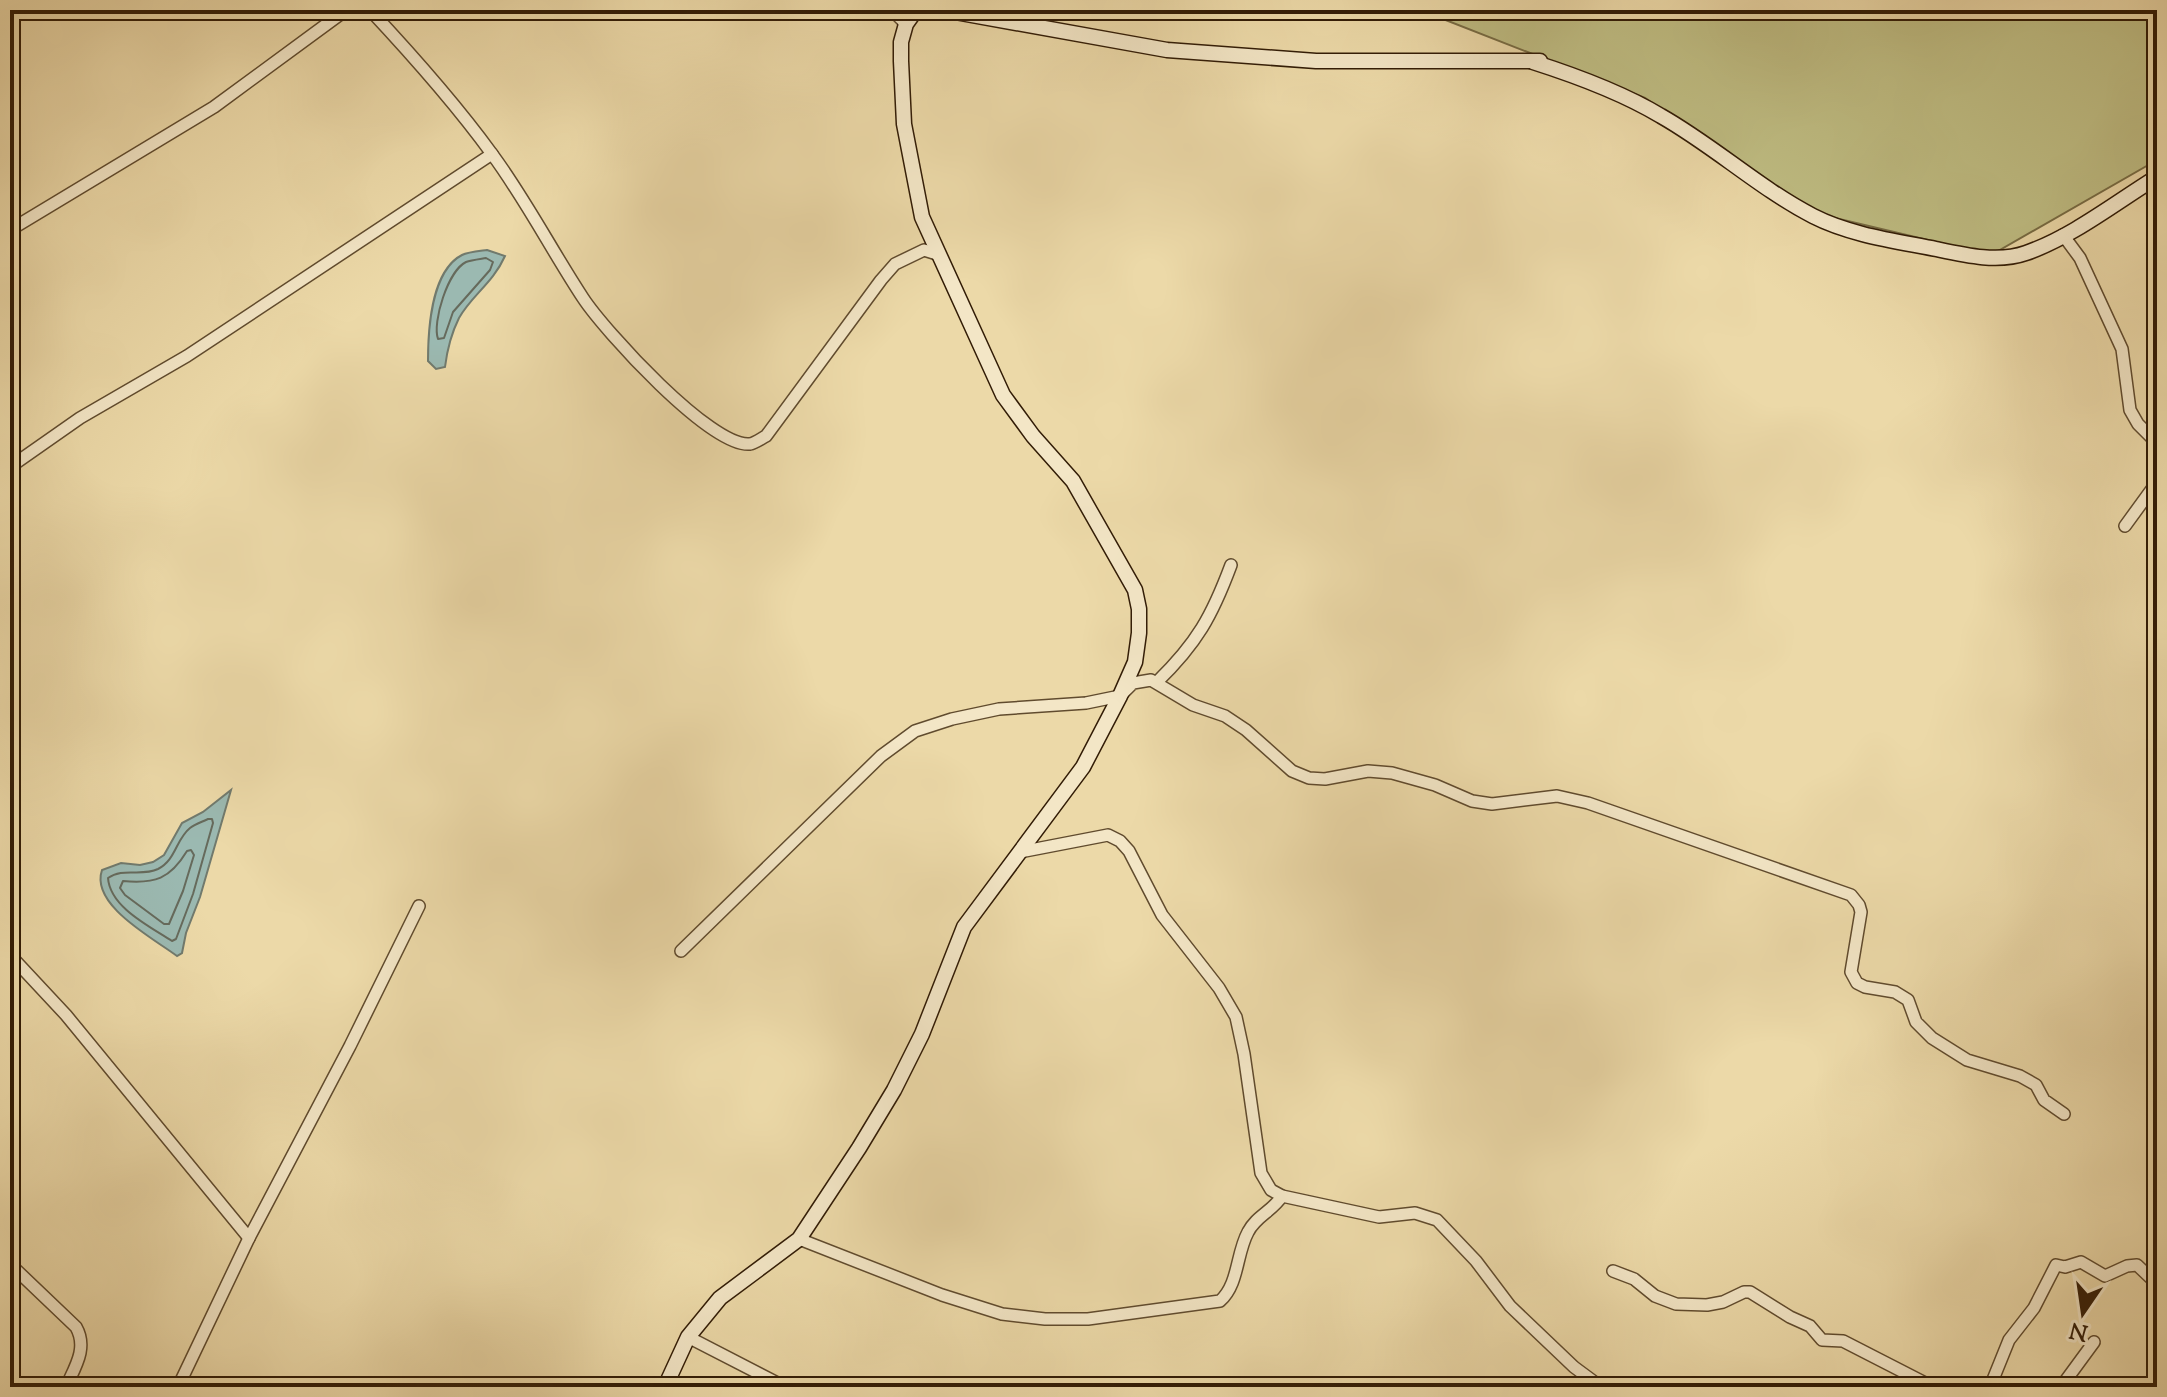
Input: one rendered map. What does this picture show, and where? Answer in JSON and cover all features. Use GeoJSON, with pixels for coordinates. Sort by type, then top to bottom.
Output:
{"type":"FeatureCollection","features":[{"type":"Feature","properties":{"kind":"street"},"geometry":{"type":"LineString","coordinates":[[10,230],[214,107],[346,10]]}},
{"type":"Feature","properties":{"kind":"street"},"geometry":{"type":"LineString","coordinates":[[370,10],[492,154],[537,220],[584,301],[658,386],[722,434],[737,441],[750,444],[766,436],[895,264],[924,250],[940,255]]}},
{"type":"Feature","properties":{"kind":"street"},"geometry":{"type":"LineString","coordinates":[[892,10],[906,24]]}},
{"type":"Feature","properties":{"kind":"street"},"geometry":{"type":"LineString","coordinates":[[665,1387],[688,1337],[720,1298],[799,1239],[859,1148],[910,1061],[964,927],[1083,767],[1135,662],[1139,609],[1135,590],[1073,481],[1033,436],[1003,395],[922,217],[904,124],[901,61],[901,42],[906,24],[916,10]]}},
{"type":"Feature","properties":{"kind":"street"},"geometry":{"type":"LineString","coordinates":[[944,10],[1167,50],[1316,61],[1552,60]]}},
{"type":"Feature","properties":{"kind":"street"},"geometry":{"type":"LineString","coordinates":[[1533,62],[1586,79],[1636,101],[1816,217],[1893,241],[1980,257],[2025,254],[2063,235],[2157,177]]}},
{"type":"Feature","properties":{"kind":"street"},"geometry":{"type":"LineString","coordinates":[[10,467],[80,418],[187,356],[492,154]]}},
{"type":"Feature","properties":{"kind":"street"},"geometry":{"type":"LineString","coordinates":[[2063,235],[2080,258],[2122,349],[2130,410],[2138,424],[2157,443]]}},
{"type":"Feature","properties":{"kind":"street"},"geometry":{"type":"LineString","coordinates":[[2125,526],[2157,482]]}},
{"type":"Feature","properties":{"kind":"street"},"geometry":{"type":"LineString","coordinates":[[1157,682],[1196,640],[1211,616],[1231,565]]}},
{"type":"Feature","properties":{"kind":"street"},"geometry":{"type":"LineString","coordinates":[[681,951],[881,756],[915,731],[999,709],[1086,703],[1120,696],[1133,683],[1157,682],[1193,705],[1225,716],[1246,730],[1292,771],[1309,778],[1380,772],[1425,782],[1472,801],[1492,804],[1557,796],[1588,803],[1851,895],[1861,912],[1851,972],[1857,983],[1895,992],[1908,1000],[1916,1022],[1932,1038],[1967,1060],[2020,1076],[2036,1085],[2044,1100],[2064,1114]]}},
{"type":"Feature","properties":{"kind":"street"},"geometry":{"type":"LineString","coordinates":[[1020,852],[1108,835],[1120,841],[1129,851],[1162,915],[1219,988],[1236,1017],[1261,1173],[1271,1190],[1282,1196],[1379,1217],[1415,1213],[1437,1220],[1476,1261],[1510,1306],[1574,1367],[1601,1387]]}},
{"type":"Feature","properties":{"kind":"street"},"geometry":{"type":"LineString","coordinates":[[178,1387],[249,1238],[419,906]]}},
{"type":"Feature","properties":{"kind":"street"},"geometry":{"type":"LineString","coordinates":[[10,955],[66,1015],[249,1238]]}},
{"type":"Feature","properties":{"kind":"street"},"geometry":{"type":"LineString","coordinates":[[799,1239],[942,1295],[1002,1314],[1045,1319],[1088,1319],[1220,1301],[1232,1286],[1248,1231],[1255,1220],[1276,1206],[1282,1196]]}},
{"type":"Feature","properties":{"kind":"street"},"geometry":{"type":"LineString","coordinates":[[1990,1387],[2009,1340],[2034,1308],[2056,1265],[2065,1267],[2081,1262],[2105,1276],[2137,1265],[2157,1284]]}},
{"type":"Feature","properties":{"kind":"street"},"geometry":{"type":"LineString","coordinates":[[10,1264],[76,1327],[82,1338],[81,1353],[66,1387]]}},
{"type":"Feature","properties":{"kind":"street"},"geometry":{"type":"LineString","coordinates":[[1613,1271],[1634,1279],[1655,1296],[1676,1304],[1707,1305],[1750,1292],[1810,1326],[1822,1340],[1843,1341],[1928,1387]]}},
{"type":"Feature","properties":{"kind":"street"},"geometry":{"type":"LineString","coordinates":[[688,1337],[785,1387]]}},
{"type":"Feature","properties":{"kind":"street"},"geometry":{"type":"LineString","coordinates":[[2061,1387],[2094,1342]]}},
{"type":"Feature","properties":{"kind":"shaded area"},"geometry":{"type":"Polygon","coordinates":[[[1420,10],[2157,10],[2157,160],[1991,255],[1814,213],[1645,98],[1420,10]]]}},
{"type":"Feature","properties":{"kind":"water"},"geometry":{"type":"Polygon","coordinates":[[[487,250],[505,256],[495,274],[459,318],[445,367],[436,369],[428,361],[428,348],[433,303],[444,274],[462,255],[487,250]]]}},
{"type":"Feature","properties":{"kind":"water"},"geometry":{"type":"Polygon","coordinates":[[[231,790],[182,953],[177,956],[114,908],[105,896],[101,883],[102,870],[121,863],[140,865],[153,862],[164,855],[182,823],[203,812],[231,790]]]}}]}
